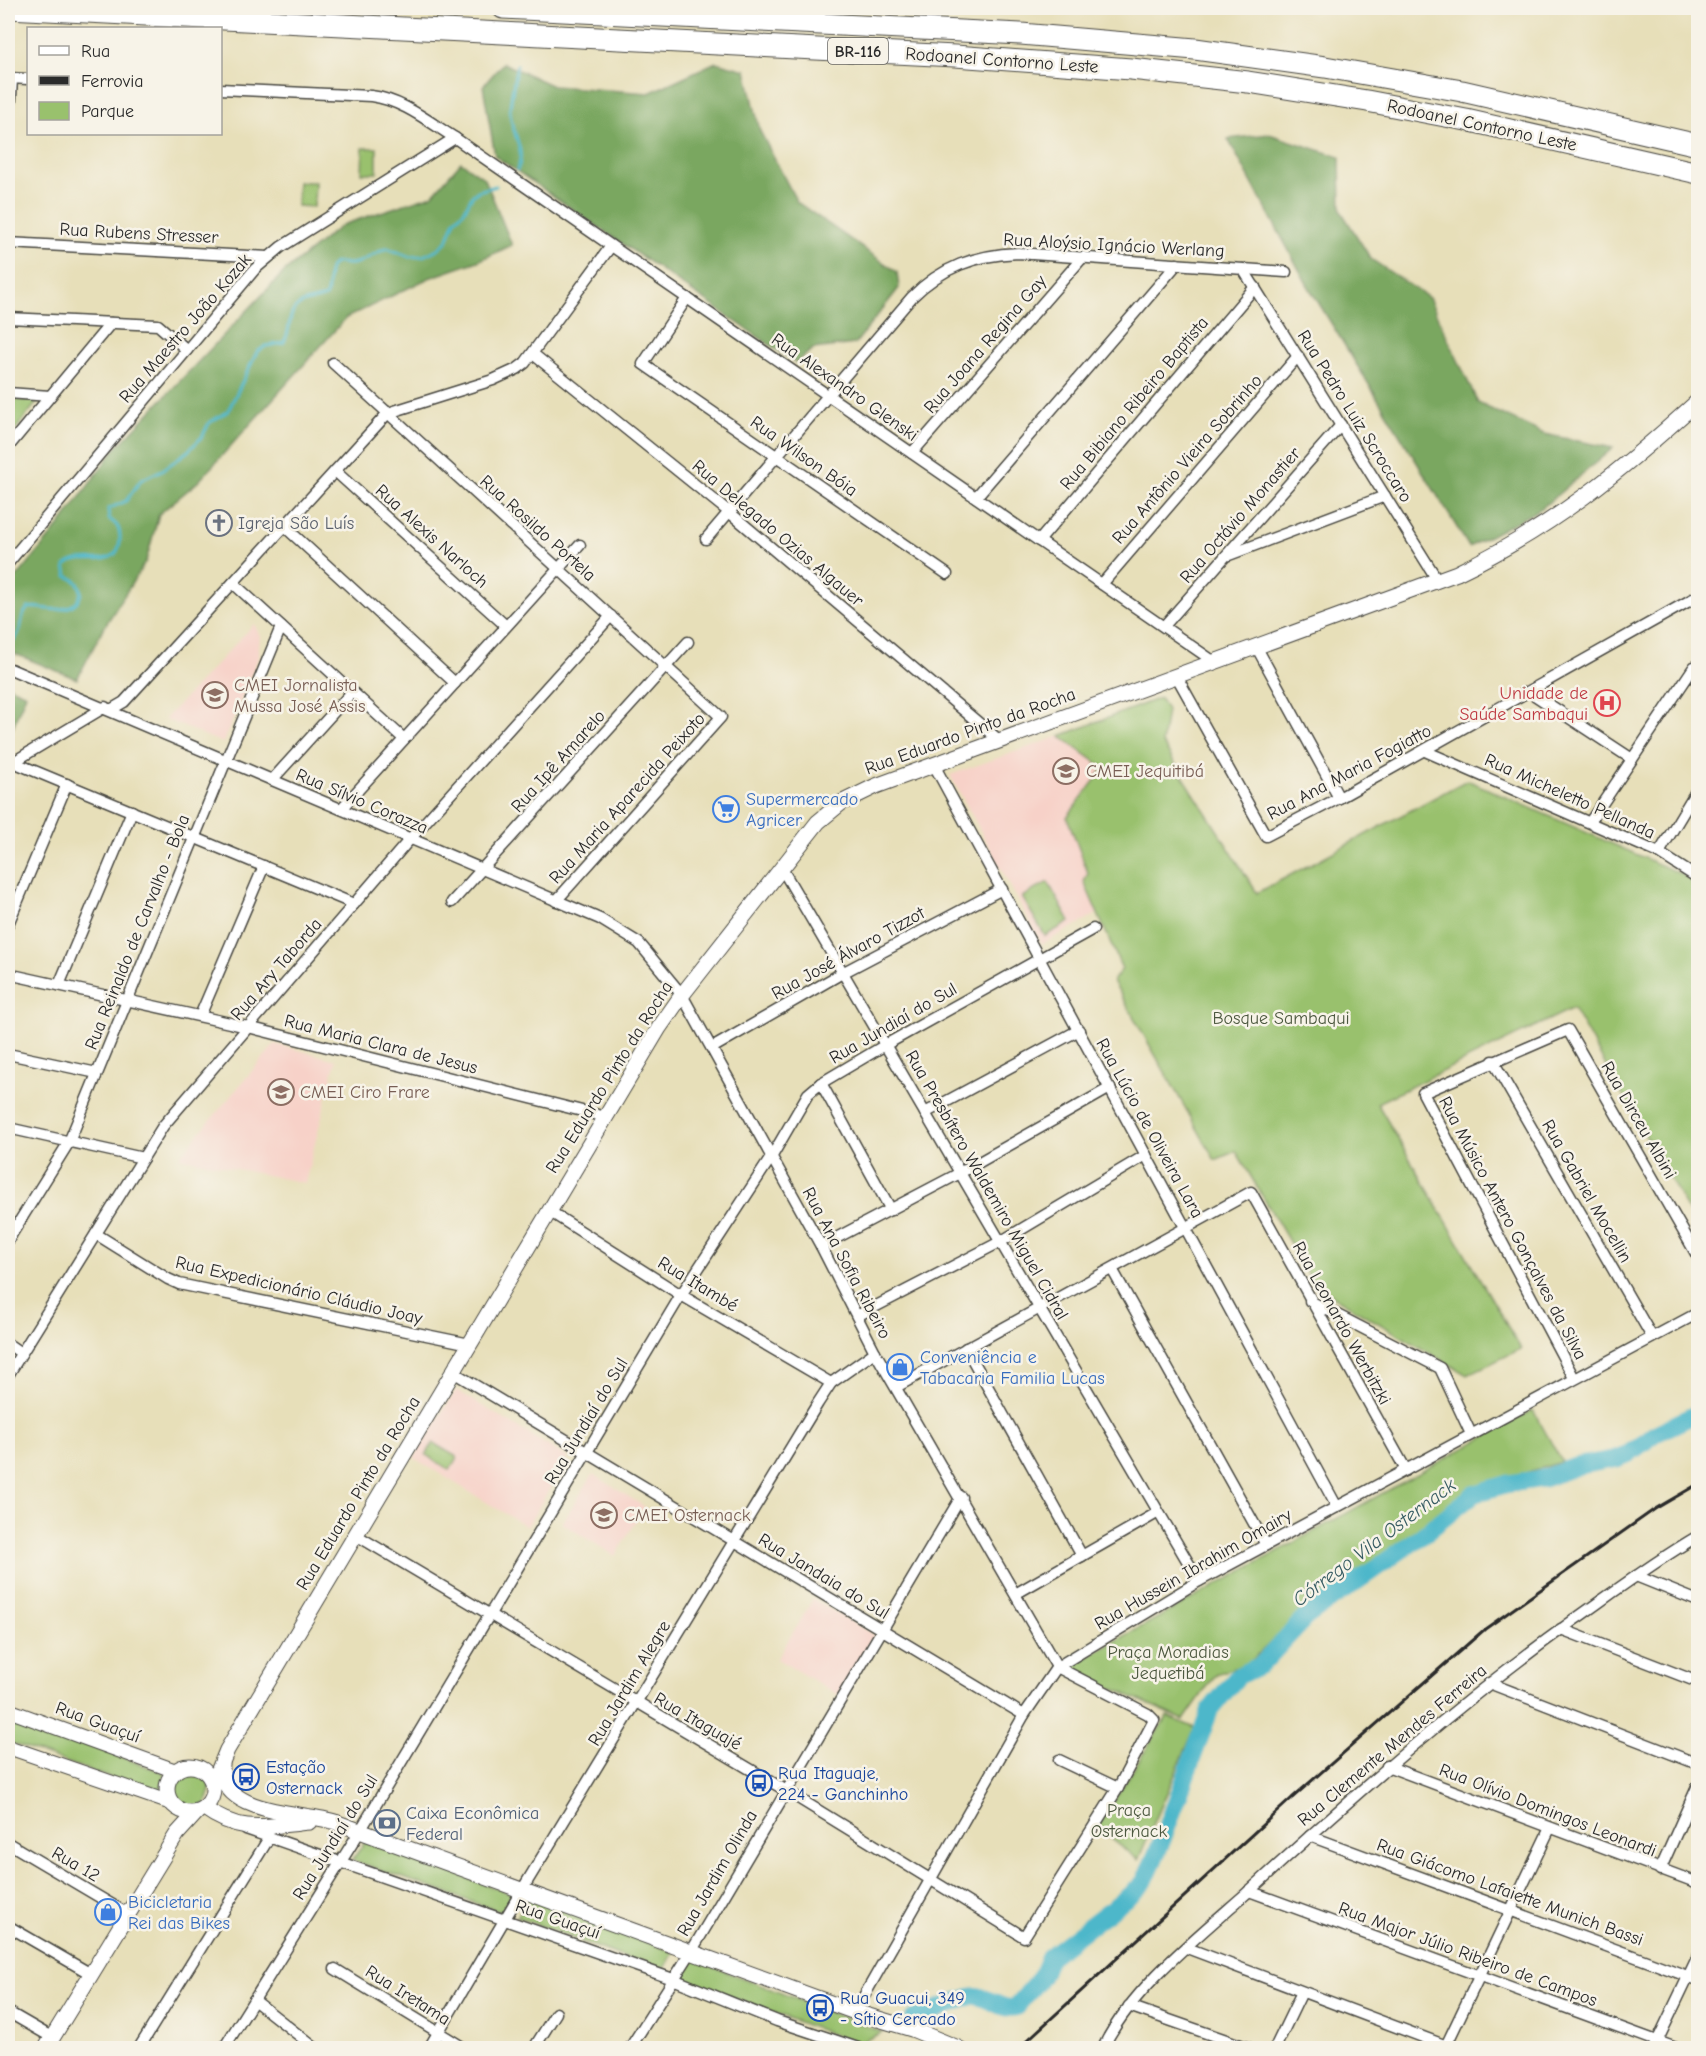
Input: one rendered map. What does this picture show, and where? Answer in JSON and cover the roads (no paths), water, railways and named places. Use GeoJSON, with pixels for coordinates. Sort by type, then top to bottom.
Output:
{"type":"FeatureCollection","features":[{"type":"Feature","properties":{"kind":"highway","name":"Rodoanel Contorno Leste"},"geometry":{"type":"LineString","coordinates":[[8,8],[955,56],[1141,70],[1248,82],[1388,105],[1476,122],[1698,173]]}},
{"type":"Feature","properties":{"kind":"highway","name":"Rodoanel Contorno Leste"},"geometry":{"type":"LineString","coordinates":[[503,8],[1021,34],[1196,49],[1325,67],[1462,91],[1698,145]]}},
{"type":"Feature","properties":{"kind":"highway"},"geometry":{"type":"LineString","coordinates":[[563,8],[585,12]]}},
{"type":"Feature","properties":{"kind":"main road","name":"Rua Eduardo Pinto da Rocha"},"geometry":{"type":"LineString","coordinates":[[213,1787],[225,1754],[549,1211],[682,995],[818,822],[841,803],[865,790],[1438,581],[1504,550],[1561,516],[1624,468],[1698,401]]}},
{"type":"Feature","properties":{"kind":"main road","name":"Rua Eduardo Pinto da Rocha"},"geometry":{"type":"LineString","coordinates":[[197,1767],[225,1754]]}},
{"type":"Feature","properties":{"kind":"main road"},"geometry":{"type":"LineString","coordinates":[[225,1754],[223,1776],[231,1791]]}},
{"type":"Feature","properties":{"kind":"main road"},"geometry":{"type":"LineString","coordinates":[[50,2043],[177,1834],[212,1797],[213,1787],[204,1771],[197,1767],[189,1766],[176,1771],[168,1783],[168,1797],[173,1805],[177,1834]]}},
{"type":"Feature","properties":{"kind":"main road","name":"Rua Guaçuí"},"geometry":{"type":"LineString","coordinates":[[213,1787],[231,1791],[252,1804],[268,1809],[329,1820],[855,2012],[912,2029],[958,2049]]}},
{"type":"Feature","properties":{"kind":"main road"},"geometry":{"type":"LineString","coordinates":[[173,1805],[185,1812],[200,1810]]}},
{"type":"Feature","properties":{"kind":"main road"},"geometry":{"type":"LineString","coordinates":[[243,1828],[262,1823],[268,1809]]}},
{"type":"Feature","properties":{"kind":"main road","name":"Rua Guaçuí"},"geometry":{"type":"LineString","coordinates":[[200,1810],[243,1828],[329,1820]]}},
{"type":"Feature","properties":{"kind":"main road","name":"Rua Guaçuí"},"geometry":{"type":"LineString","coordinates":[[855,2012],[934,2049]]}},
{"type":"Feature","properties":{"kind":"street"},"geometry":{"type":"LineString","coordinates":[[8,148],[10,79],[27,80]]}},
{"type":"Feature","properties":{"kind":"street","name":"Rua Alexandro Glenski"},"geometry":{"type":"LineString","coordinates":[[222,89],[382,97],[408,108],[455,138],[1216,663]]}},
{"type":"Feature","properties":{"kind":"street","name":"Rua Maestro João Kozak"},"geometry":{"type":"LineString","coordinates":[[8,563],[268,257],[455,138]]}},
{"type":"Feature","properties":{"kind":"street","name":"Rua Rubens Stresser"},"geometry":{"type":"LineString","coordinates":[[8,243],[268,257]]}},
{"type":"Feature","properties":{"kind":"street"},"geometry":{"type":"LineString","coordinates":[[10,764],[103,709],[140,684],[388,413],[507,375],[517,369],[532,354],[611,246]]}},
{"type":"Feature","properties":{"kind":"street","name":"Rua Aloýsio Ignácio Werlang"},"geometry":{"type":"LineString","coordinates":[[706,539],[912,297],[946,269],[977,258],[1005,254],[1083,257],[1286,272]]}},
{"type":"Feature","properties":{"kind":"street","name":"Rua Joana Regina Gay"},"geometry":{"type":"LineString","coordinates":[[912,453],[1083,257]]}},
{"type":"Feature","properties":{"kind":"street"},"geometry":{"type":"LineString","coordinates":[[976,497],[1177,264]]}},
{"type":"Feature","properties":{"kind":"street","name":"Rua Pedro Luiz Scroccaro"},"geometry":{"type":"LineString","coordinates":[[1243,268],[1438,581]]}},
{"type":"Feature","properties":{"kind":"street","name":"Rua Bibiano Ribeiro Baptista"},"geometry":{"type":"LineString","coordinates":[[1039,541],[1255,287]]}},
{"type":"Feature","properties":{"kind":"street","name":"Rua Wilson Bóia"},"geometry":{"type":"LineString","coordinates":[[687,298],[643,364],[947,574]]}},
{"type":"Feature","properties":{"kind":"street"},"geometry":{"type":"LineString","coordinates":[[8,318],[158,325],[187,350]]}},
{"type":"Feature","properties":{"kind":"street"},"geometry":{"type":"LineString","coordinates":[[8,447],[111,323]]}},
{"type":"Feature","properties":{"kind":"street","name":"Rua Delegado Ozias Algauer"},"geometry":{"type":"LineString","coordinates":[[532,354],[729,512],[1000,741]]}},
{"type":"Feature","properties":{"kind":"street","name":"Rua Antônio Vieira Sobrinho"},"geometry":{"type":"LineString","coordinates":[[1102,584],[1298,356]]}},
{"type":"Feature","properties":{"kind":"street","name":"Rua Rosildo Portela"},"geometry":{"type":"LineString","coordinates":[[333,363],[721,717]]}},
{"type":"Feature","properties":{"kind":"street"},"geometry":{"type":"LineString","coordinates":[[8,393],[50,396]]}},
{"type":"Feature","properties":{"kind":"street","name":"Rua Octávio Monastier"},"geometry":{"type":"LineString","coordinates":[[1164,626],[1341,425]]}},
{"type":"Feature","properties":{"kind":"street","name":"Rua Alexis Narloch"},"geometry":{"type":"LineString","coordinates":[[335,471],[506,626]]}},
{"type":"Feature","properties":{"kind":"street"},"geometry":{"type":"LineString","coordinates":[[1226,556],[1385,496]]}},
{"type":"Feature","properties":{"kind":"street"},"geometry":{"type":"LineString","coordinates":[[284,526],[455,683]]}},
{"type":"Feature","properties":{"kind":"street"},"geometry":{"type":"LineString","coordinates":[[340,809],[580,545]]}},
{"type":"Feature","properties":{"kind":"street"},"geometry":{"type":"LineString","coordinates":[[232,583],[404,739]]}},
{"type":"Feature","properties":{"kind":"street","name":"Rua Ana Maria Fogiatto"},"geometry":{"type":"LineString","coordinates":[[1178,676],[1266,836],[1425,751],[1698,596]]}},
{"type":"Feature","properties":{"kind":"street","name":"Rua Ary Taborda"},"geometry":{"type":"LineString","coordinates":[[8,1375],[163,1126],[410,838],[611,616]]}},
{"type":"Feature","properties":{"kind":"street","name":"Rua Reinaldo de Carvalho - Bola"},"geometry":{"type":"LineString","coordinates":[[8,1239],[69,1142],[280,627]]}},
{"type":"Feature","properties":{"kind":"street","name":"Rua Ipê Amarelo"},"geometry":{"type":"LineString","coordinates":[[452,902],[688,642]]}},
{"type":"Feature","properties":{"kind":"street"},"geometry":{"type":"LineString","coordinates":[[1257,648],[1339,798]]}},
{"type":"Feature","properties":{"kind":"street","name":"Rua Sílvio Corazza"},"geometry":{"type":"LineString","coordinates":[[8,668],[611,924],[631,936],[654,959],[682,995]]}},
{"type":"Feature","properties":{"kind":"street"},"geometry":{"type":"LineString","coordinates":[[1590,822],[1696,669]]}},
{"type":"Feature","properties":{"kind":"street"},"geometry":{"type":"LineString","coordinates":[[272,780],[352,692]]}},
{"type":"Feature","properties":{"kind":"street"},"geometry":{"type":"LineString","coordinates":[[1530,692],[1632,759]]}},
{"type":"Feature","properties":{"kind":"street","name":"Rua Maria Aparecida Peixoto"},"geometry":{"type":"LineString","coordinates":[[556,901],[721,717]]}},
{"type":"Feature","properties":{"kind":"street","name":"Rua Micheletto Pellanda"},"geometry":{"type":"LineString","coordinates":[[1425,751],[1659,853],[1698,878]]}},
{"type":"Feature","properties":{"kind":"street"},"geometry":{"type":"LineString","coordinates":[[10,764],[67,784],[354,904]]}},
{"type":"Feature","properties":{"kind":"street","name":"Rua Lúcio de Oliveira Lara"},"geometry":{"type":"LineString","coordinates":[[934,765],[1337,1507]]}},
{"type":"Feature","properties":{"kind":"street"},"geometry":{"type":"LineString","coordinates":[[8,924],[67,784]]}},
{"type":"Feature","properties":{"kind":"street"},"geometry":{"type":"LineString","coordinates":[[1659,853],[1698,788]]}},
{"type":"Feature","properties":{"kind":"street"},"geometry":{"type":"LineString","coordinates":[[59,985],[132,811]]}},
{"type":"Feature","properties":{"kind":"street"},"geometry":{"type":"LineString","coordinates":[[200,1016],[264,866]]}},
{"type":"Feature","properties":{"kind":"street","name":"Rua Presbítero Waldemiro Miguel Cidral"},"geometry":{"type":"LineString","coordinates":[[781,867],[1198,1581]]}},
{"type":"Feature","properties":{"kind":"street","name":"Rua José Álvaro Tizzot"},"geometry":{"type":"LineString","coordinates":[[712,1048],[844,972],[1002,889]]}},
{"type":"Feature","properties":{"kind":"street","name":"Rua Jundiaí do Sul"},"geometry":{"type":"LineString","coordinates":[[224,2049],[360,1831],[681,1294],[772,1156],[808,1094],[821,1083],[886,1044],[1093,928]]}},
{"type":"Feature","properties":{"kind":"street","name":"Rua Maria Clara de Jesus"},"geometry":{"type":"LineString","coordinates":[[8,974],[248,1027],[606,1117]]}},
{"type":"Feature","properties":{"kind":"street","name":"Rua Ana Sofia Ribeiro"},"geometry":{"type":"LineString","coordinates":[[682,995],[821,1246],[875,1352],[1017,1593],[1057,1667]]}},
{"type":"Feature","properties":{"kind":"street"},"geometry":{"type":"LineString","coordinates":[[925,1113],[1079,1030]]}},
{"type":"Feature","properties":{"kind":"street","name":"Rua Dirceu Albini"},"geometry":{"type":"LineString","coordinates":[[1493,1061],[1568,1030],[1698,1257]]}},
{"type":"Feature","properties":{"kind":"street"},"geometry":{"type":"LineString","coordinates":[[8,1054],[97,1073]]}},
{"type":"Feature","properties":{"kind":"street","name":"Rua Músico Antero Gonçalves da Silva"},"geometry":{"type":"LineString","coordinates":[[1493,1061],[1423,1093],[1574,1378]]}},
{"type":"Feature","properties":{"kind":"street","name":"Rua Gabriel Mocellin"},"geometry":{"type":"LineString","coordinates":[[1493,1061],[1652,1337]]}},
{"type":"Feature","properties":{"kind":"street"},"geometry":{"type":"LineString","coordinates":[[821,1083],[891,1209]]}},
{"type":"Feature","properties":{"kind":"street"},"geometry":{"type":"LineString","coordinates":[[821,1246],[960,1173],[1110,1088]]}},
{"type":"Feature","properties":{"kind":"street"},"geometry":{"type":"LineString","coordinates":[[8,1128],[143,1158]]}},
{"type":"Feature","properties":{"kind":"street"},"geometry":{"type":"LineString","coordinates":[[857,1316],[1000,1242],[1146,1155]]}},
{"type":"Feature","properties":{"kind":"street","name":"Rua Leonardo Werbitzki"},"geometry":{"type":"LineString","coordinates":[[1185,1226],[1251,1192],[1406,1470]]}},
{"type":"Feature","properties":{"kind":"street","name":"Rua Itambé"},"geometry":{"type":"LineString","coordinates":[[549,1211],[681,1294],[831,1383]]}},
{"type":"Feature","properties":{"kind":"street"},"geometry":{"type":"LineString","coordinates":[[896,1387],[1112,1269],[1185,1226]]}},
{"type":"Feature","properties":{"kind":"street","name":"Rua Expedicionário Cláudio Joay"},"geometry":{"type":"LineString","coordinates":[[96,1234],[173,1282],[470,1344]]}},
{"type":"Feature","properties":{"kind":"street"},"geometry":{"type":"LineString","coordinates":[[1112,1269],[1266,1545]]}},
{"type":"Feature","properties":{"kind":"street"},"geometry":{"type":"LineString","coordinates":[[1310,1301],[1440,1368],[1471,1434]]}},
{"type":"Feature","properties":{"kind":"street","name":"Rua Hussein Ibrahim Omairy"},"geometry":{"type":"LineString","coordinates":[[855,2012],[1024,1715],[1057,1667],[1198,1581],[1574,1378],[1698,1314]]}},
{"type":"Feature","properties":{"kind":"street"},"geometry":{"type":"LineString","coordinates":[[8,1344],[21,1353]]}},
{"type":"Feature","properties":{"kind":"street"},"geometry":{"type":"LineString","coordinates":[[966,1348],[1082,1556]]}},
{"type":"Feature","properties":{"kind":"street","name":"Rua Jardim Alegre"},"geometry":{"type":"LineString","coordinates":[[429,2049],[522,1890],[831,1383],[875,1352]]}},
{"type":"Feature","properties":{"kind":"street","name":"Rua Jandaia do Sul"},"geometry":{"type":"LineString","coordinates":[[453,1372],[1024,1715]]}},
{"type":"Feature","properties":{"kind":"street","name":"Rua Jardim Olinda"},"geometry":{"type":"LineString","coordinates":[[630,2049],[691,1952],[785,1790],[961,1497]]}},
{"type":"Feature","properties":{"kind":"street"},"geometry":{"type":"LineString","coordinates":[[1017,1593],[1157,1513]]}},
{"type":"Feature","properties":{"kind":"street","name":"Rua Itaguajé"},"geometry":{"type":"LineString","coordinates":[[356,1535],[636,1704],[785,1790],[1024,1937],[1118,1788]]}},
{"type":"Feature","properties":{"kind":"street","name":"Rua Clemente Mendes Ferreira"},"geometry":{"type":"LineString","coordinates":[[1103,2049],[1112,2030],[1129,2006],[1187,1948],[1387,1766],[1489,1683],[1561,1629],[1698,1536]]}},
{"type":"Feature","properties":{"kind":"street"},"geometry":{"type":"LineString","coordinates":[[1636,1576],[1698,1600]]}},
{"type":"Feature","properties":{"kind":"street"},"geometry":{"type":"LineString","coordinates":[[1561,1629],[1698,1682]]}},
{"type":"Feature","properties":{"kind":"street"},"geometry":{"type":"LineString","coordinates":[[1057,1667],[1148,1714],[1154,1720],[1118,1788],[1059,1760]]}},
{"type":"Feature","properties":{"kind":"street"},"geometry":{"type":"LineString","coordinates":[[1489,1683],[1698,1764]]}},
{"type":"Feature","properties":{"kind":"street","name":"Rua Guaçuí"},"geometry":{"type":"LineString","coordinates":[[8,1710],[176,1771]]}},
{"type":"Feature","properties":{"kind":"street"},"geometry":{"type":"LineString","coordinates":[[8,1747],[173,1805]]}},
{"type":"Feature","properties":{"kind":"street","name":"Rua Olívio Domingos Leonardi"},"geometry":{"type":"LineString","coordinates":[[1387,1766],[1698,1884]]}},
{"type":"Feature","properties":{"kind":"street"},"geometry":{"type":"LineString","coordinates":[[1660,1870],[1698,1785]]}},
{"type":"Feature","properties":{"kind":"street","name":"Rua Guaçuí"},"geometry":{"type":"LineString","coordinates":[[243,1828],[673,1979],[777,2021],[858,2049]]}},
{"type":"Feature","properties":{"kind":"street"},"geometry":{"type":"LineString","coordinates":[[1187,1948],[1447,2048],[1479,1976],[1551,1828]]}},
{"type":"Feature","properties":{"kind":"street","name":"Rua Giácomo Lafaiette Munich Bassi"},"geometry":{"type":"LineString","coordinates":[[1310,1836],[1694,1979]]}},
{"type":"Feature","properties":{"kind":"street"},"geometry":{"type":"LineString","coordinates":[[139,2049],[269,1838]]}},
{"type":"Feature","properties":{"kind":"street","name":"Rua 12"},"geometry":{"type":"LineString","coordinates":[[8,1843],[128,1914]]}},
{"type":"Feature","properties":{"kind":"street","name":"Rua Major Júlio Ribeiro de Campos"},"geometry":{"type":"LineString","coordinates":[[1249,1891],[1479,1976],[1656,2045],[1676,2049]]}},
{"type":"Feature","properties":{"kind":"street"},"geometry":{"type":"LineString","coordinates":[[8,1926],[92,1974]]}},
{"type":"Feature","properties":{"kind":"street"},"geometry":{"type":"LineString","coordinates":[[1656,2045],[1694,1979],[1698,1956]]}},
{"type":"Feature","properties":{"kind":"street","name":"Rua Iretama"},"geometry":{"type":"LineString","coordinates":[[335,1969],[464,2049]]}},
{"type":"Feature","properties":{"kind":"street"},"geometry":{"type":"LineString","coordinates":[[1275,2049],[1302,1992]]}},
{"type":"Feature","properties":{"kind":"street"},"geometry":{"type":"LineString","coordinates":[[254,2000],[311,2047]]}},
{"type":"Feature","properties":{"kind":"street"},"geometry":{"type":"LineString","coordinates":[[1129,2006],[1249,2049]]}},
{"type":"Feature","properties":{"kind":"street"},"geometry":{"type":"LineString","coordinates":[[8,2012],[50,2043]]}},
{"type":"Feature","properties":{"kind":"street"},"geometry":{"type":"LineString","coordinates":[[534,2049],[556,2013]]}},
{"type":"Feature","properties":{"kind":"waterway"},"geometry":{"type":"LineString","coordinates":[[517,65],[510,115],[520,154],[517,170]]}},
{"type":"Feature","properties":{"kind":"waterway"},"geometry":{"type":"LineString","coordinates":[[8,645],[18,634],[28,608],[61,609],[74,604],[81,589],[74,580],[67,576],[65,566],[80,560],[106,558],[118,549],[120,535],[118,527],[109,519],[108,509],[126,501],[141,480],[164,469],[188,451],[202,437],[209,423],[228,411],[257,352],[266,346],[283,343],[296,308],[304,303],[325,297],[328,290],[329,272],[334,264],[356,263],[387,248],[410,257],[423,256],[438,249],[447,241],[455,220],[464,211],[472,196],[478,191],[496,186]]}},
{"type":"Feature","properties":{"kind":"waterway","name":"Córrego Vila Osternack"},"geometry":{"type":"LineString","coordinates":[[914,2019],[976,1996],[1001,2006],[1016,2007],[1041,1977],[1049,1957],[1144,1882],[1162,1841],[1210,1710],[1238,1676],[1261,1665],[1305,1618],[1423,1535],[1474,1494],[1507,1484],[1545,1478],[1577,1466],[1615,1459],[1628,1454],[1655,1434],[1698,1413]]}},
{"type":"Feature","properties":{"kind":"railway"},"geometry":{"type":"LineString","coordinates":[[1019,2048],[1292,1798],[1485,1629],[1655,1509],[1698,1484]]}},
{"type":"Feature","properties":{"kind":"place","name":"Igreja São Luís"},"geometry":{"type":"Point","coordinates":[219,523]}},
{"type":"Feature","properties":{"kind":"place","name":"CMEI Jornalista Mussa José Assis"},"geometry":{"type":"Point","coordinates":[215,695]}},
{"type":"Feature","properties":{"kind":"place","name":"Unidade de Saúde Sambaqui"},"geometry":{"type":"Point","coordinates":[1607,703]}},
{"type":"Feature","properties":{"kind":"place","name":"CMEI Jequitibá"},"geometry":{"type":"Point","coordinates":[1066,771]}},
{"type":"Feature","properties":{"kind":"place","name":"Supermercado Agricer"},"geometry":{"type":"Point","coordinates":[726,809]}},
{"type":"Feature","properties":{"kind":"place","name":"CMEI Ciro Frare"},"geometry":{"type":"Point","coordinates":[281,1092]}},
{"type":"Feature","properties":{"kind":"place","name":"Conveniência e Tabacaria Familia Lucas"},"geometry":{"type":"Point","coordinates":[900,1367]}},
{"type":"Feature","properties":{"kind":"place","name":"CMEI Osternack"},"geometry":{"type":"Point","coordinates":[604,1515]}},
{"type":"Feature","properties":{"kind":"place","name":"Estação Osternack"},"geometry":{"type":"Point","coordinates":[246,1777]}},
{"type":"Feature","properties":{"kind":"place","name":"Rua Itaguaje, 224 - Ganchinho"},"geometry":{"type":"Point","coordinates":[759,1783]}},
{"type":"Feature","properties":{"kind":"place","name":"Caixa Econômica Federal"},"geometry":{"type":"Point","coordinates":[387,1823]}},
{"type":"Feature","properties":{"kind":"place","name":"Bicicletaria Rei das Bikes"},"geometry":{"type":"Point","coordinates":[108,1912]}},
{"type":"Feature","properties":{"kind":"place","name":"Rua Guacui, 349 - Sítio Cercado"},"geometry":{"type":"Point","coordinates":[820,2008]}},
{"type":"Feature","properties":{"kind":"park label","name":"Bosque Sambaqui"},"geometry":{"type":"Point","coordinates":[1281,1018]}},
{"type":"Feature","properties":{"kind":"park label","name":"Praça Moradias Jequetibá"},"geometry":{"type":"Point","coordinates":[1168,1662]}},
{"type":"Feature","properties":{"kind":"park label","name":"Praça Osternack"},"geometry":{"type":"Point","coordinates":[1129,1820]}}]}
